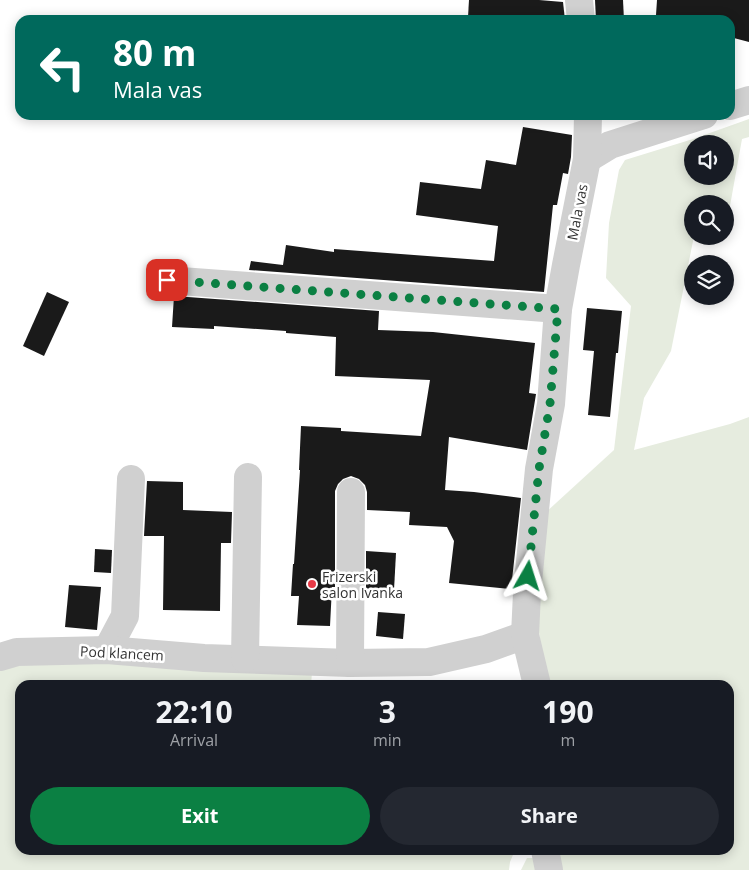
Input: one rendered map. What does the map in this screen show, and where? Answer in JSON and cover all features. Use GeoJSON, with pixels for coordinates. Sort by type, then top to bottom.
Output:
{"type":"FeatureCollection","features":[{"type":"Feature","properties":{"kind":"street"},"geometry":{"type":"LineString","coordinates":[[579,0],[580,15]]}},
{"type":"Feature","properties":{"kind":"street"},"geometry":{"type":"LineString","coordinates":[[735,104],[749,100]]}},
{"type":"Feature","properties":{"kind":"street","name":"Mala vas"},"geometry":{"type":"LineString","coordinates":[[536,680],[525,634],[527,594],[539,469],[550,404],[558,309],[587,159],[588,120]]}},
{"type":"Feature","properties":{"kind":"street"},"geometry":{"type":"LineString","coordinates":[[587,159],[610,145],[688,120]]}},
{"type":"Feature","properties":{"kind":"street"},"geometry":{"type":"LineString","coordinates":[[167,280],[558,309]]}},
{"type":"Feature","properties":{"kind":"street"},"geometry":{"type":"LineString","coordinates":[[245,659],[248,477]]}},
{"type":"Feature","properties":{"kind":"street"},"geometry":{"type":"LineString","coordinates":[[107,650],[125,616],[131,479]]}},
{"type":"Feature","properties":{"kind":"street"},"geometry":{"type":"LineString","coordinates":[[350,663],[351,492]]}},
{"type":"Feature","properties":{"kind":"street","name":"Pod klancem"},"geometry":{"type":"LineString","coordinates":[[0,657],[17,652],[107,650],[204,658],[350,663],[429,662],[486,649],[525,634]]}},
{"type":"Feature","properties":{"kind":"street"},"geometry":{"type":"LineString","coordinates":[[546,855],[550,870]]}},
{"type":"Feature","properties":{"kind":"shaded area"},"geometry":{"type":"Polygon","coordinates":[[[749,119],[749,137],[742,139],[734,184],[734,135],[704,135],[749,119]]]}},
{"type":"Feature","properties":{"kind":"shaded area"},"geometry":{"type":"Polygon","coordinates":[[[684,142],[684,185],[734,185],[732,195],[684,195],[684,245],[692,245],[690,255],[684,255],[684,286],[671,351],[644,398],[634,450],[749,417],[749,870],[559,870],[556,855],[734,855],[734,680],[548,680],[542,658],[535,598],[544,514],[614,450],[631,306],[606,278],[609,223],[619,170],[625,160],[684,142]]]}},
{"type":"Feature","properties":{"kind":"shaded area"},"geometry":{"type":"Polygon","coordinates":[[[47,660],[312,672],[311,680],[15,680],[15,855],[513,855],[509,870],[0,870],[0,668],[47,660]]]}},
{"type":"Feature","properties":{"kind":"shaded area"},"geometry":{"type":"Polygon","coordinates":[[[527,858],[536,858],[540,870],[521,870],[527,858]]]}},
{"type":"Feature","properties":{"kind":"building"},"geometry":{"type":"Polygon","coordinates":[[[469,0],[539,0],[563,2],[564,15],[468,15],[469,0]]]}},
{"type":"Feature","properties":{"kind":"building"},"geometry":{"type":"Polygon","coordinates":[[[595,0],[623,0],[624,15],[596,15],[595,0]]]}},
{"type":"Feature","properties":{"kind":"building"},"geometry":{"type":"Polygon","coordinates":[[[657,0],[749,0],[749,42],[735,38],[735,15],[656,15],[657,0]]]}},
{"type":"Feature","properties":{"kind":"building"},"geometry":{"type":"Polygon","coordinates":[[[523,127],[572,135],[568,174],[563,173],[557,205],[553,205],[544,292],[249,270],[251,261],[283,265],[286,245],[334,252],[334,249],[494,261],[498,226],[416,215],[420,182],[481,189],[486,160],[516,165],[523,127]]]}},
{"type":"Feature","properties":{"kind":"building"},"geometry":{"type":"Polygon","coordinates":[[[47,292],[69,302],[44,356],[23,346],[47,292]]]}},
{"type":"Feature","properties":{"kind":"building"},"geometry":{"type":"Polygon","coordinates":[[[174,296],[379,311],[378,330],[433,332],[535,343],[529,393],[536,394],[527,450],[449,437],[445,490],[521,498],[511,589],[449,583],[454,541],[447,527],[409,525],[410,512],[367,510],[365,485],[359,479],[351,476],[343,479],[335,491],[335,587],[332,587],[330,626],[297,625],[299,596],[291,596],[300,470],[301,426],[341,428],[341,431],[421,436],[430,380],[335,376],[336,337],[214,326],[214,329],[172,327],[174,296]]]}},
{"type":"Feature","properties":{"kind":"building"},"geometry":{"type":"Polygon","coordinates":[[[587,308],[622,311],[610,417],[588,415],[594,351],[583,350],[587,308]]]}},
{"type":"Feature","properties":{"kind":"building"},"geometry":{"type":"Polygon","coordinates":[[[147,481],[183,482],[183,510],[232,512],[231,543],[221,543],[220,611],[163,610],[164,536],[144,536],[147,481]]]}},
{"type":"Feature","properties":{"kind":"building"},"geometry":{"type":"Polygon","coordinates":[[[95,549],[112,550],[111,573],[94,572],[95,549]]]}},
{"type":"Feature","properties":{"kind":"building"},"geometry":{"type":"Polygon","coordinates":[[[366,551],[396,553],[394,590],[366,589],[366,551]]]}},
{"type":"Feature","properties":{"kind":"building"},"geometry":{"type":"Polygon","coordinates":[[[69,585],[101,587],[97,630],[65,627],[69,585]]]}},
{"type":"Feature","properties":{"kind":"building"},"geometry":{"type":"Polygon","coordinates":[[[378,612],[405,614],[403,639],[376,636],[378,612]]]}},
{"type":"Feature","properties":{"kind":"place","name":"Frizerski salon Ivanka"},"geometry":{"type":"Point","coordinates":[312,584]}},
{"type":"Feature","properties":{"kind":"route"},"geometry":{"type":"LineString","coordinates":[[167,280],[558,309],[550,404],[539,469],[528,576]]}}]}
